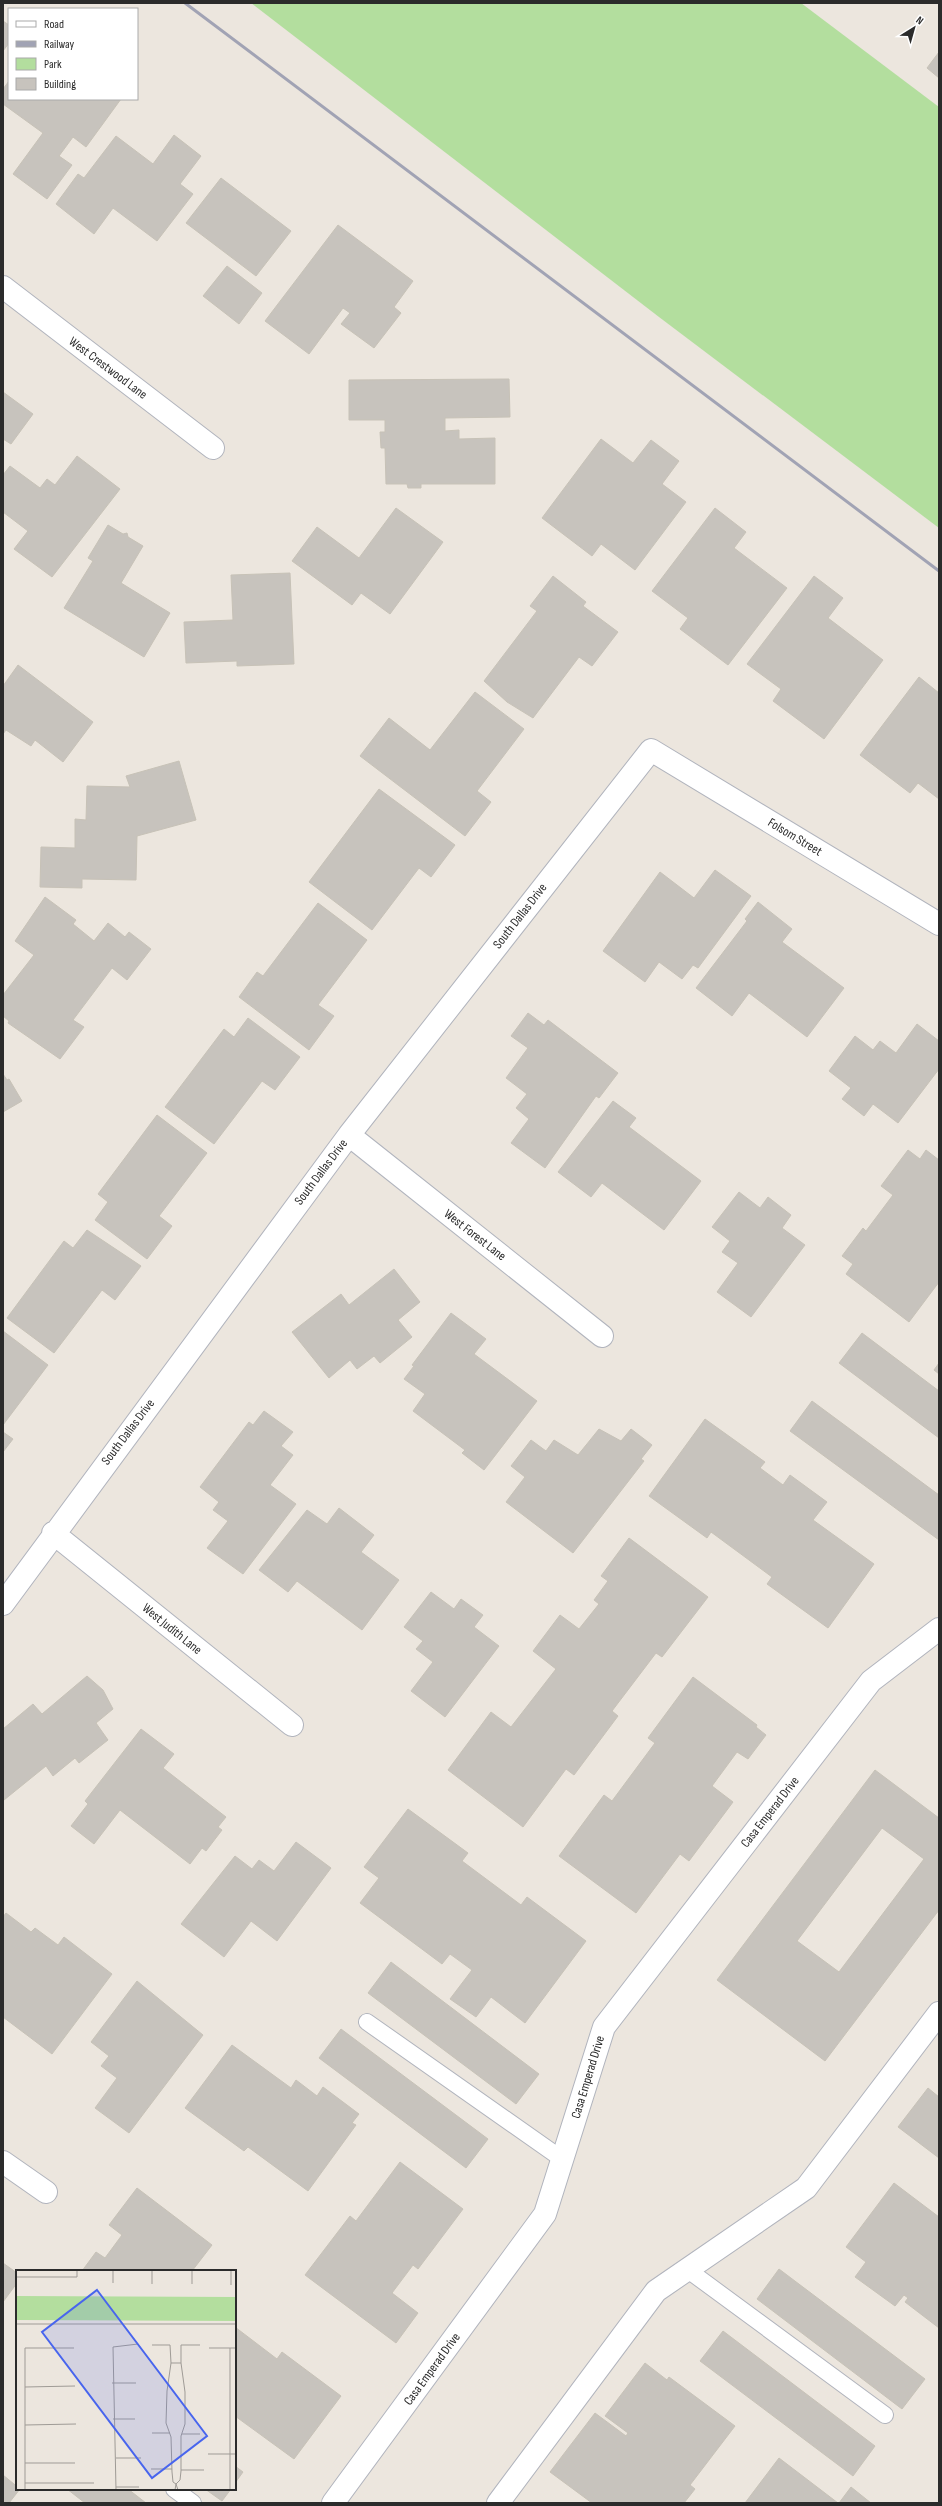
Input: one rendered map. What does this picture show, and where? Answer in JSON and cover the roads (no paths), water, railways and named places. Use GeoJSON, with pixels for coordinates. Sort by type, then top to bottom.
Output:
{"type":"FeatureCollection","features":[{"type":"Feature","properties":{"kind":"street","name":"West Crestwood Lane"},"geometry":{"type":"LineString","coordinates":[[3,287],[214,448]]}},
{"type":"Feature","properties":{"kind":"street","name":"Folsom Street"},"geometry":{"type":"LineString","coordinates":[[651,750],[939,924]]}},
{"type":"Feature","properties":{"kind":"street","name":"South Dallas Drive"},"geometry":{"type":"LineString","coordinates":[[3,1604],[53,1533],[349,1135],[651,750]]}},
{"type":"Feature","properties":{"kind":"street","name":"West Forest Lane"},"geometry":{"type":"LineString","coordinates":[[349,1135],[602,1336]]}},
{"type":"Feature","properties":{"kind":"street","name":"West Judith Lane"},"geometry":{"type":"LineString","coordinates":[[53,1533],[292,1725]]}},
{"type":"Feature","properties":{"kind":"street","name":"Casa Emperad Drive"},"geometry":{"type":"LineString","coordinates":[[333,2503],[545,2214],[604,2028],[871,1681],[939,1629]]}},
{"type":"Feature","properties":{"kind":"street"},"geometry":{"type":"LineString","coordinates":[[498,2503],[656,2291],[806,2188],[939,2013]]}},
{"type":"Feature","properties":{"kind":"street"},"geometry":{"type":"LineString","coordinates":[[3,2162],[46,2192]]}},
{"type":"Feature","properties":{"kind":"lane"},"geometry":{"type":"LineString","coordinates":[[367,2022],[562,2159]]}},
{"type":"Feature","properties":{"kind":"lane"},"geometry":{"type":"LineString","coordinates":[[688,2270],[885,2415]]}},
{"type":"Feature","properties":{"kind":"lane"},"geometry":{"type":"LineString","coordinates":[[175,2490],[193,2503]]}},
{"type":"Feature","properties":{"kind":"railway"},"geometry":{"type":"LineString","coordinates":[[185,3],[939,571]]}}]}
